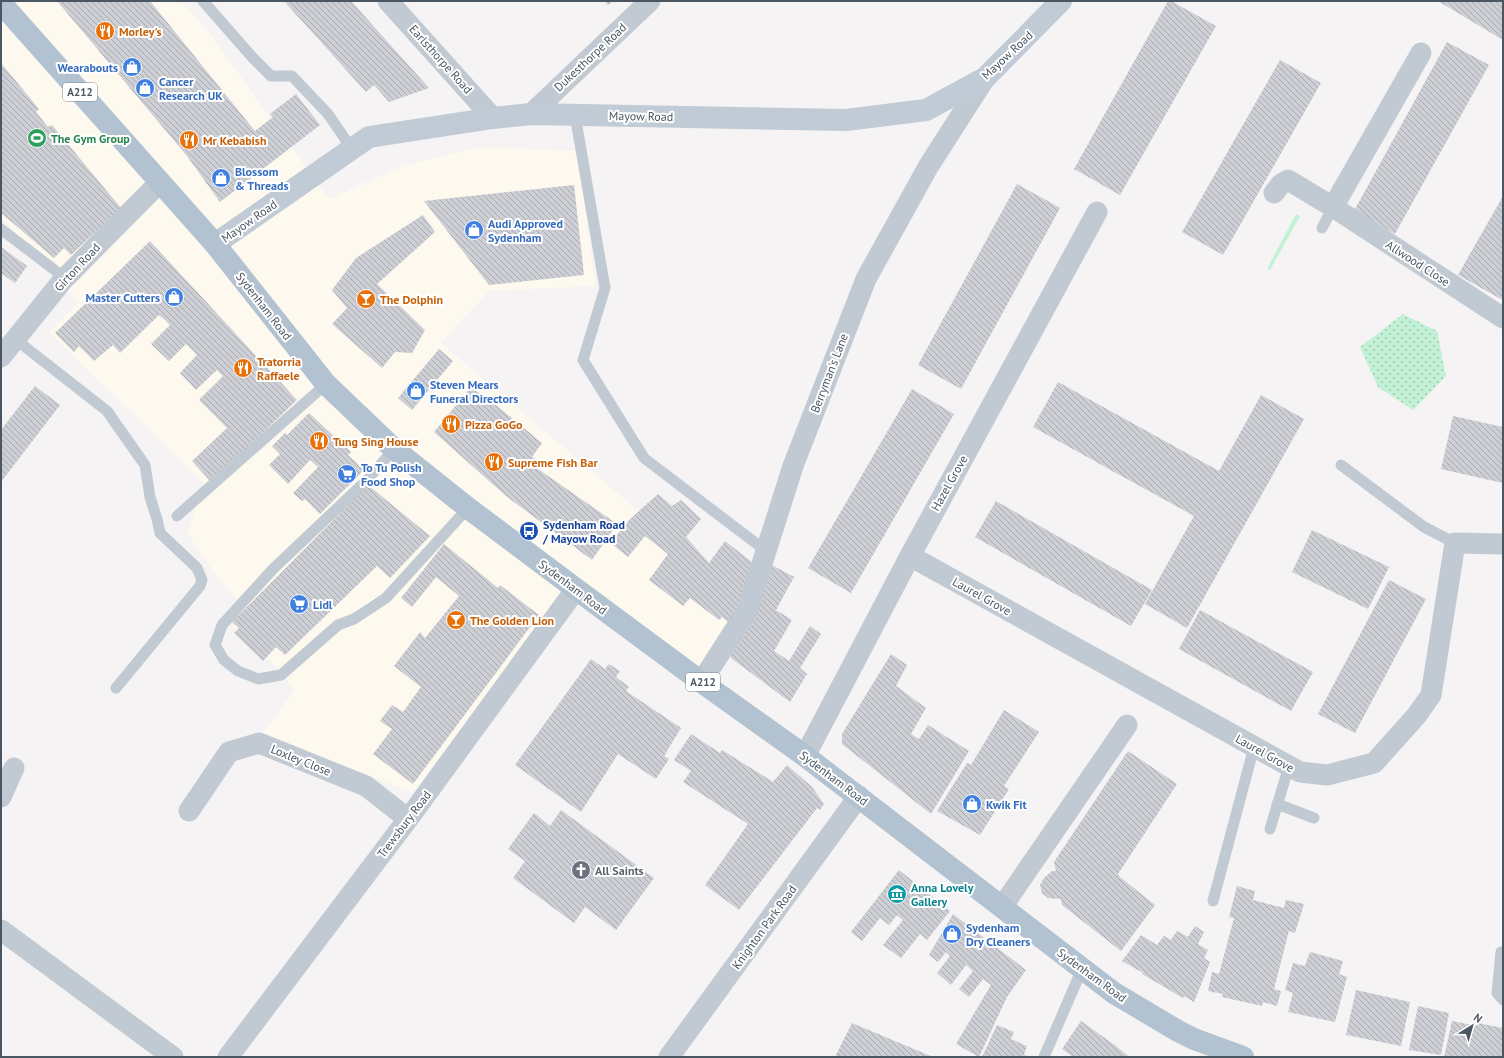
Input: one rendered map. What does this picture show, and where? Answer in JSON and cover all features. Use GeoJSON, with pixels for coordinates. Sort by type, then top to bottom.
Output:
{"type":"FeatureCollection","features":[{"type":"Feature","properties":{"kind":"main road","name":"Sydenham Road"},"geometry":{"type":"LineString","coordinates":[[1,3],[215,244],[326,384],[394,449],[468,508],[576,589],[859,796],[1114,993],[1194,1039],[1243,1057]]}},
{"type":"Feature","properties":{"kind":"street","name":"Earlsthorpe Road"},"geometry":{"type":"LineString","coordinates":[[388,1],[493,118]]}},
{"type":"Feature","properties":{"kind":"street","name":"Dukesthorpe Road"},"geometry":{"type":"LineString","coordinates":[[531,114],[650,1]]}},
{"type":"Feature","properties":{"kind":"street","name":"Mayow Road"},"geometry":{"type":"LineString","coordinates":[[215,244],[369,137],[493,118],[531,114],[846,120],[926,110],[985,78],[1062,1]]}},
{"type":"Feature","properties":{"kind":"street"},"geometry":{"type":"LineString","coordinates":[[1333,207],[1421,53]]}},
{"type":"Feature","properties":{"kind":"street","name":"Berryman's Lane"},"geometry":{"type":"LineString","coordinates":[[702,681],[747,611],[793,466],[866,278],[928,167],[985,78]]}},
{"type":"Feature","properties":{"kind":"street","name":"Allwood Close"},"geometry":{"type":"LineString","coordinates":[[1274,193],[1281,184],[1288,180],[1333,207],[1503,318]]}},
{"type":"Feature","properties":{"kind":"street","name":"Girton Road"},"geometry":{"type":"LineString","coordinates":[[1,357],[65,278],[160,182]]}},
{"type":"Feature","properties":{"kind":"street","name":"Hazel Grove"},"geometry":{"type":"LineString","coordinates":[[805,756],[910,556],[1097,212]]}},
{"type":"Feature","properties":{"kind":"street"},"geometry":{"type":"LineString","coordinates":[[1455,543],[1503,544]]}},
{"type":"Feature","properties":{"kind":"street","name":"Laurel Grove"},"geometry":{"type":"LineString","coordinates":[[910,556],[1300,772],[1327,775],[1374,764],[1417,715],[1431,695],[1455,543]]}},
{"type":"Feature","properties":{"kind":"street","name":"Trewsbury Road"},"geometry":{"type":"LineString","coordinates":[[228,1057],[408,819],[576,589]]}},
{"type":"Feature","properties":{"kind":"street"},"geometry":{"type":"LineString","coordinates":[[1002,907],[1127,725]]}},
{"type":"Feature","properties":{"kind":"street","name":"Loxley Close"},"geometry":{"type":"LineString","coordinates":[[189,811],[229,752],[259,743],[366,786],[408,819]]}},
{"type":"Feature","properties":{"kind":"street"},"geometry":{"type":"LineString","coordinates":[[1,797],[14,768]]}},
{"type":"Feature","properties":{"kind":"street","name":"Knighton Park Road"},"geometry":{"type":"LineString","coordinates":[[669,1057],[859,796]]}},
{"type":"Feature","properties":{"kind":"street"},"geometry":{"type":"LineString","coordinates":[[1,930],[173,1057]]}},
{"type":"Feature","properties":{"kind":"lane"},"geometry":{"type":"LineString","coordinates":[[203,1],[253,58],[271,76],[292,76],[328,114],[352,149]]}},
{"type":"Feature","properties":{"kind":"lane"},"geometry":{"type":"LineString","coordinates":[[575,114],[605,288],[583,360],[644,458],[766,551]]}},
{"type":"Feature","properties":{"kind":"lane"},"geometry":{"type":"LineString","coordinates":[[1322,228],[1333,207]]}},
{"type":"Feature","properties":{"kind":"lane"},"geometry":{"type":"LineString","coordinates":[[1,229],[65,278]]}},
{"type":"Feature","properties":{"kind":"lane"},"geometry":{"type":"LineString","coordinates":[[15,339],[107,411],[145,465],[150,497],[160,533],[197,568],[202,580],[200,586],[116,688]]}},
{"type":"Feature","properties":{"kind":"lane"},"geometry":{"type":"LineString","coordinates":[[177,516],[326,384]]}},
{"type":"Feature","properties":{"kind":"lane"},"geometry":{"type":"LineString","coordinates":[[394,449],[368,479],[273,569],[222,625],[215,645],[224,660],[238,671],[258,679],[281,675],[338,625],[354,619],[386,598],[468,508]]}},
{"type":"Feature","properties":{"kind":"lane"},"geometry":{"type":"LineString","coordinates":[[1341,465],[1424,527],[1455,543]]}},
{"type":"Feature","properties":{"kind":"lane"},"geometry":{"type":"LineString","coordinates":[[1213,901],[1254,747]]}},
{"type":"Feature","properties":{"kind":"lane"},"geometry":{"type":"LineString","coordinates":[[1270,829],[1289,766]]}},
{"type":"Feature","properties":{"kind":"lane"},"geometry":{"type":"LineString","coordinates":[[1277,804],[1314,818]]}},
{"type":"Feature","properties":{"kind":"lane"},"geometry":{"type":"LineString","coordinates":[[1501,952],[1497,993],[1503,1000]]}},
{"type":"Feature","properties":{"kind":"lane"},"geometry":{"type":"LineString","coordinates":[[1044,1057],[1082,968]]}},
{"type":"Feature","properties":{"kind":"shaded area"},"geometry":{"type":"Polygon","coordinates":[[[1,1],[181,1],[208,31],[329,199],[404,165],[480,147],[578,151],[595,286],[489,291],[441,343],[743,600],[700,669],[572,580],[413,793],[263,733],[294,690],[283,674],[228,621],[241,605],[216,575],[187,533],[204,483],[49,332],[79,302],[1,217],[1,1]]]}},
{"type":"Feature","properties":{"kind":"green space"},"geometry":{"type":"Polygon","coordinates":[[[1296,214],[1300,216],[1270,270],[1267,269],[1296,214]]]}},
{"type":"Feature","properties":{"kind":"green space"},"geometry":{"type":"Polygon","coordinates":[[[1403,314],[1437,331],[1446,376],[1413,410],[1378,387],[1360,347],[1403,314]]]}},
{"type":"Feature","properties":{"kind":"building"},"geometry":{"type":"Polygon","coordinates":[[[57,1],[150,1],[255,131],[273,117],[270,114],[296,94],[320,125],[220,202],[187,156],[57,1]]]}},
{"type":"Feature","properties":{"kind":"building"},"geometry":{"type":"Polygon","coordinates":[[[284,1],[351,1],[429,88],[389,102],[374,85],[366,92],[284,1]]]}},
{"type":"Feature","properties":{"kind":"building"},"geometry":{"type":"Polygon","coordinates":[[[604,1],[613,1],[608,5],[604,1]]]}},
{"type":"Feature","properties":{"kind":"building"},"geometry":{"type":"Polygon","coordinates":[[[1168,1],[1171,1],[1216,26],[1120,195],[1074,169],[1168,1]]]}},
{"type":"Feature","properties":{"kind":"building"},"geometry":{"type":"Polygon","coordinates":[[[1438,1],[1503,1],[1503,40],[1438,1]]]}},
{"type":"Feature","properties":{"kind":"building"},"geometry":{"type":"Polygon","coordinates":[[[1447,42],[1489,65],[1395,234],[1354,211],[1447,42]]]}},
{"type":"Feature","properties":{"kind":"building"},"geometry":{"type":"Polygon","coordinates":[[[1280,60],[1321,83],[1223,255],[1182,232],[1280,60]]]}},
{"type":"Feature","properties":{"kind":"building"},"geometry":{"type":"Polygon","coordinates":[[[1,63],[39,109],[36,112],[48,127],[52,125],[121,208],[71,255],[64,248],[54,258],[1,213],[1,63]]]}},
{"type":"Feature","properties":{"kind":"building"},"geometry":{"type":"Polygon","coordinates":[[[1017,184],[1060,208],[961,389],[918,365],[1017,184]]]}},
{"type":"Feature","properties":{"kind":"building"},"geometry":{"type":"Polygon","coordinates":[[[574,185],[584,275],[489,285],[424,201],[574,185]]]}},
{"type":"Feature","properties":{"kind":"building"},"geometry":{"type":"Polygon","coordinates":[[[1503,196],[1503,295],[1501,299],[1458,275],[1503,196]]]}},
{"type":"Feature","properties":{"kind":"building","name":"The Dolphin"},"geometry":{"type":"Polygon","coordinates":[[[423,215],[435,232],[377,284],[425,330],[412,353],[395,352],[382,368],[332,324],[347,308],[332,290],[356,258],[423,215]]]}},
{"type":"Feature","properties":{"kind":"building"},"geometry":{"type":"Polygon","coordinates":[[[150,241],[297,400],[211,482],[192,461],[227,428],[199,400],[223,376],[217,370],[196,390],[180,373],[197,355],[186,344],[169,361],[151,344],[170,325],[165,320],[159,315],[120,353],[113,345],[94,361],[79,346],[74,352],[55,333],[150,241]]]}},
{"type":"Feature","properties":{"kind":"building"},"geometry":{"type":"Polygon","coordinates":[[[1,247],[27,266],[15,283],[1,273],[1,247]]]}},
{"type":"Feature","properties":{"kind":"building"},"geometry":{"type":"Polygon","coordinates":[[[439,349],[453,361],[412,410],[398,398],[439,349]]]}},
{"type":"Feature","properties":{"kind":"building"},"geometry":{"type":"Polygon","coordinates":[[[1058,382],[1219,471],[1261,395],[1304,419],[1187,628],[1145,604],[1194,516],[1033,427],[1058,382]]]}},
{"type":"Feature","properties":{"kind":"building"},"geometry":{"type":"Polygon","coordinates":[[[35,386],[60,405],[1,482],[1,430],[35,386]]]}},
{"type":"Feature","properties":{"kind":"building"},"geometry":{"type":"Polygon","coordinates":[[[471,387],[542,443],[532,457],[541,463],[538,469],[617,524],[592,560],[506,496],[434,432],[471,387]]]}},
{"type":"Feature","properties":{"kind":"building"},"geometry":{"type":"Polygon","coordinates":[[[912,389],[954,414],[851,593],[808,568],[912,389]]]}},
{"type":"Feature","properties":{"kind":"building"},"geometry":{"type":"Polygon","coordinates":[[[309,413],[351,452],[348,455],[364,470],[320,514],[305,499],[302,501],[293,493],[318,467],[310,460],[288,484],[269,465],[280,454],[272,446],[285,433],[287,435],[309,413]]]}},
{"type":"Feature","properties":{"kind":"building"},"geometry":{"type":"Polygon","coordinates":[[[1453,416],[1503,427],[1503,483],[1441,469],[1453,416]]]}},
{"type":"Feature","properties":{"kind":"building"},"geometry":{"type":"Polygon","coordinates":[[[368,485],[430,536],[390,578],[377,566],[285,655],[276,647],[263,661],[234,633],[239,628],[232,622],[368,485]]]}},
{"type":"Feature","properties":{"kind":"building"},"geometry":{"type":"Polygon","coordinates":[[[658,494],[672,506],[681,500],[701,519],[686,537],[709,563],[725,541],[757,566],[732,625],[722,617],[719,620],[690,598],[683,606],[649,580],[668,554],[645,536],[628,557],[613,545],[617,540],[615,537],[630,519],[658,494]]]}},
{"type":"Feature","properties":{"kind":"building"},"geometry":{"type":"Polygon","coordinates":[[[996,501],[1152,590],[1131,626],[975,537],[996,501]]]}},
{"type":"Feature","properties":{"kind":"building"},"geometry":{"type":"Polygon","coordinates":[[[1312,530],[1389,567],[1368,609],[1292,572],[1312,530]]]}},
{"type":"Feature","properties":{"kind":"building"},"geometry":{"type":"Polygon","coordinates":[[[444,544],[498,588],[500,585],[539,615],[413,784],[373,754],[392,729],[380,721],[392,705],[403,712],[421,687],[394,666],[420,632],[425,638],[459,596],[436,577],[412,607],[401,598],[444,544]]]}},
{"type":"Feature","properties":{"kind":"building"},"geometry":{"type":"Polygon","coordinates":[[[770,564],[794,577],[776,610],[792,620],[774,651],[789,661],[810,626],[821,634],[800,668],[807,674],[790,702],[731,658],[731,654],[770,564]]]}},
{"type":"Feature","properties":{"kind":"building"},"geometry":{"type":"Polygon","coordinates":[[[1389,580],[1426,599],[1355,733],[1318,714],[1389,580]]]}},
{"type":"Feature","properties":{"kind":"building"},"geometry":{"type":"Polygon","coordinates":[[[1200,610],[1313,672],[1291,711],[1179,649],[1200,610]]]}},
{"type":"Feature","properties":{"kind":"building"},"geometry":{"type":"Polygon","coordinates":[[[891,654],[907,665],[896,686],[926,708],[911,734],[919,739],[928,725],[969,751],[931,814],[842,744],[842,734],[891,654]]]}},
{"type":"Feature","properties":{"kind":"building"},"geometry":{"type":"Polygon","coordinates":[[[591,659],[605,669],[609,664],[620,671],[616,677],[629,687],[626,691],[681,728],[664,756],[669,759],[656,779],[618,754],[581,812],[515,765],[591,659]]]}},
{"type":"Feature","properties":{"kind":"building"},"geometry":{"type":"Polygon","coordinates":[[[1004,710],[1039,732],[1004,786],[1009,789],[980,835],[937,811],[967,763],[971,765],[1004,710]]]}},
{"type":"Feature","properties":{"kind":"building"},"geometry":{"type":"Polygon","coordinates":[[[691,734],[720,753],[722,750],[773,782],[787,765],[812,787],[824,804],[820,810],[817,808],[739,910],[705,885],[748,824],[683,782],[691,771],[674,760],[691,734]]]}},
{"type":"Feature","properties":{"kind":"building"},"geometry":{"type":"Polygon","coordinates":[[[1128,751],[1177,784],[1118,874],[1155,905],[1121,951],[1062,905],[1061,899],[1048,898],[1042,893],[1040,885],[1044,878],[1052,871],[1056,871],[1054,862],[1128,751]]]}},
{"type":"Feature","properties":{"kind":"building","name":"All Saints"},"geometry":{"type":"Polygon","coordinates":[[[561,810],[654,878],[616,930],[585,907],[574,923],[513,878],[525,861],[508,849],[534,813],[550,826],[561,810]]]}},
{"type":"Feature","properties":{"kind":"building"},"geometry":{"type":"Polygon","coordinates":[[[899,870],[950,911],[927,940],[920,934],[901,958],[883,945],[903,920],[897,915],[889,925],[880,918],[862,941],[851,932],[899,870]]]}},
{"type":"Feature","properties":{"kind":"building"},"geometry":{"type":"Polygon","coordinates":[[[1237,886],[1255,891],[1253,900],[1284,908],[1286,900],[1304,904],[1295,933],[1289,931],[1274,989],[1281,991],[1277,1006],[1263,1002],[1262,1006],[1222,997],[1223,994],[1208,991],[1212,972],[1219,974],[1234,918],[1229,917],[1237,886]]]}},
{"type":"Feature","properties":{"kind":"building"},"geometry":{"type":"Polygon","coordinates":[[[953,914],[1026,970],[1007,997],[979,1057],[956,1044],[991,985],[983,979],[969,997],[959,989],[973,971],[966,965],[951,985],[937,973],[950,956],[946,952],[938,962],[929,955],[953,914]]]}},
{"type":"Feature","properties":{"kind":"building"},"geometry":{"type":"Polygon","coordinates":[[[1195,926],[1204,932],[1198,944],[1208,950],[1204,958],[1210,962],[1194,1002],[1184,996],[1183,998],[1122,961],[1141,935],[1157,945],[1164,936],[1171,940],[1177,931],[1188,937],[1195,926]]]}},
{"type":"Feature","properties":{"kind":"building"},"geometry":{"type":"Polygon","coordinates":[[[1310,952],[1343,961],[1339,974],[1347,977],[1335,1022],[1288,1012],[1293,993],[1285,990],[1293,963],[1305,966],[1310,952]]]}},
{"type":"Feature","properties":{"kind":"building"},"geometry":{"type":"Polygon","coordinates":[[[1356,990],[1410,1002],[1401,1046],[1346,1035],[1356,990]]]}},
{"type":"Feature","properties":{"kind":"building"},"geometry":{"type":"Polygon","coordinates":[[[1418,1006],[1449,1013],[1441,1055],[1409,1050],[1418,1006]]]}},
{"type":"Feature","properties":{"kind":"building"},"geometry":{"type":"Polygon","coordinates":[[[1081,1021],[1129,1057],[1073,1057],[1062,1049],[1081,1021]]]}},
{"type":"Feature","properties":{"kind":"building"},"geometry":{"type":"Polygon","coordinates":[[[1452,1021],[1477,1026],[1478,1023],[1503,1028],[1503,1057],[1444,1057],[1452,1021]]]}},
{"type":"Feature","properties":{"kind":"building"},"geometry":{"type":"Polygon","coordinates":[[[852,1023],[933,1057],[835,1057],[852,1023]]]}},
{"type":"Feature","properties":{"kind":"building"},"geometry":{"type":"Polygon","coordinates":[[[997,1025],[1014,1032],[1011,1039],[1027,1046],[1024,1055],[1030,1057],[982,1057],[997,1025]]]}},
{"type":"Feature","properties":{"kind":"place","name":"Morley's"},"geometry":{"type":"Point","coordinates":[105,31]}},
{"type":"Feature","properties":{"kind":"place","name":"Wearabouts"},"geometry":{"type":"Point","coordinates":[132,67]}},
{"type":"Feature","properties":{"kind":"place","name":"Cancer Research UK"},"geometry":{"type":"Point","coordinates":[145,88]}},
{"type":"Feature","properties":{"kind":"place","name":"The Gym Group"},"geometry":{"type":"Point","coordinates":[37,138]}},
{"type":"Feature","properties":{"kind":"place","name":"Mr Kebabish"},"geometry":{"type":"Point","coordinates":[189,140]}},
{"type":"Feature","properties":{"kind":"place","name":"Blossom & Threads"},"geometry":{"type":"Point","coordinates":[221,178]}},
{"type":"Feature","properties":{"kind":"place","name":"Audi Approved Sydenham"},"geometry":{"type":"Point","coordinates":[474,230]}},
{"type":"Feature","properties":{"kind":"place","name":"Master Cutters"},"geometry":{"type":"Point","coordinates":[174,297]}},
{"type":"Feature","properties":{"kind":"place","name":"The Dolphin"},"geometry":{"type":"Point","coordinates":[366,299]}},
{"type":"Feature","properties":{"kind":"place","name":"Tratorria Raffaele"},"geometry":{"type":"Point","coordinates":[243,368]}},
{"type":"Feature","properties":{"kind":"place","name":"Steven Mears Funeral Directors"},"geometry":{"type":"Point","coordinates":[416,391]}},
{"type":"Feature","properties":{"kind":"place","name":"Pizza GoGo"},"geometry":{"type":"Point","coordinates":[451,424]}},
{"type":"Feature","properties":{"kind":"place","name":"Tung Sing House"},"geometry":{"type":"Point","coordinates":[319,441]}},
{"type":"Feature","properties":{"kind":"place","name":"Supreme Fish Bar"},"geometry":{"type":"Point","coordinates":[494,462]}},
{"type":"Feature","properties":{"kind":"place","name":"To Tu Polish Food Shop"},"geometry":{"type":"Point","coordinates":[347,474]}},
{"type":"Feature","properties":{"kind":"place","name":"Sydenham Road / Mayow Road"},"geometry":{"type":"Point","coordinates":[529,531]}},
{"type":"Feature","properties":{"kind":"place","name":"Lidl"},"geometry":{"type":"Point","coordinates":[299,604]}},
{"type":"Feature","properties":{"kind":"place","name":"The Golden Lion"},"geometry":{"type":"Point","coordinates":[456,620]}},
{"type":"Feature","properties":{"kind":"place","name":"Kwik Fit"},"geometry":{"type":"Point","coordinates":[972,804]}},
{"type":"Feature","properties":{"kind":"place","name":"All Saints"},"geometry":{"type":"Point","coordinates":[581,870]}},
{"type":"Feature","properties":{"kind":"place","name":"Anna Lovely Gallery"},"geometry":{"type":"Point","coordinates":[897,894]}},
{"type":"Feature","properties":{"kind":"place","name":"Sydenham Dry Cleaners"},"geometry":{"type":"Point","coordinates":[952,934]}}]}
